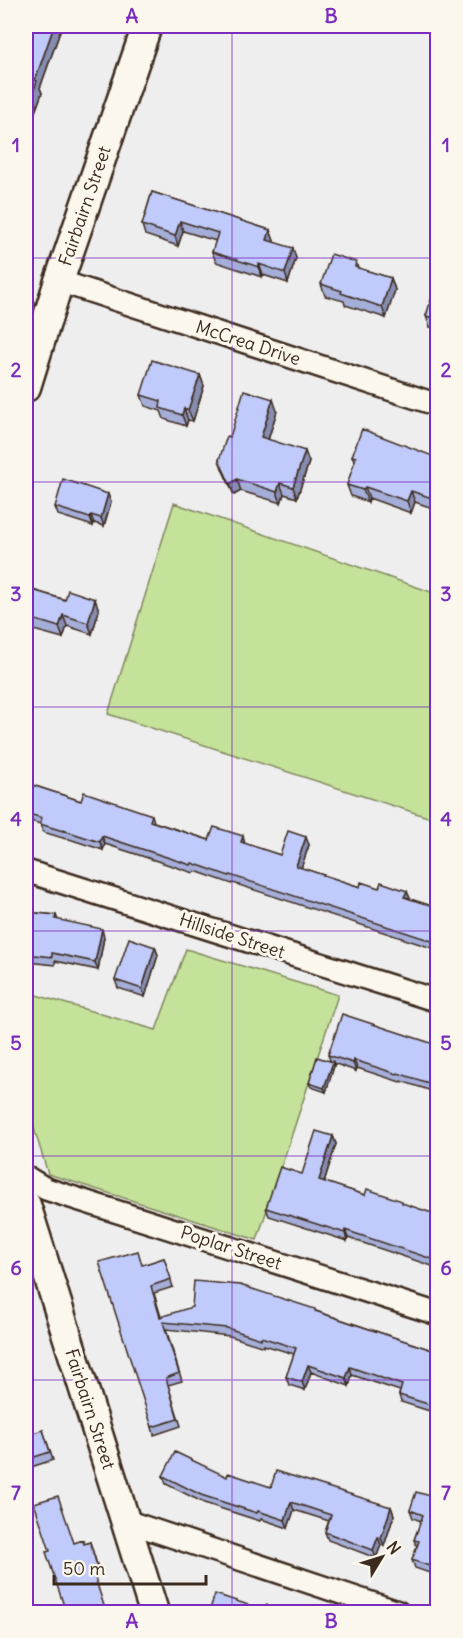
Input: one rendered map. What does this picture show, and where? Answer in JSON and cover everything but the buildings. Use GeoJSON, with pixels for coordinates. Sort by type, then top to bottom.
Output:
{"type":"FeatureCollection","features":[{"type":"Feature","properties":{"kind":"main road","name":"Fairbairn Street"},"geometry":{"type":"LineString","coordinates":[[26,387],[59,281],[147,26]]}},
{"type":"Feature","properties":{"kind":"main road","name":"Fairbairn Street"},"geometry":{"type":"LineString","coordinates":[[26,1205],[154,1612]]}},
{"type":"Feature","properties":{"kind":"street","name":"McCrea Drive"},"geometry":{"type":"LineString","coordinates":[[59,281],[438,405]]}},
{"type":"Feature","properties":{"kind":"street","name":"Hillside Street"},"geometry":{"type":"LineString","coordinates":[[26,871],[438,1001]]}},
{"type":"Feature","properties":{"kind":"street","name":"Poplar Street"},"geometry":{"type":"LineString","coordinates":[[26,1178],[46,1189],[438,1314]]}},
{"type":"Feature","properties":{"kind":"street"},"geometry":{"type":"LineString","coordinates":[[126,1521],[398,1612]]}},
{"type":"Feature","properties":{"kind":"green space"},"geometry":{"type":"Polygon","coordinates":[[[174,503],[437,594],[437,820],[108,714],[174,503]]]}},
{"type":"Feature","properties":{"kind":"green space"},"geometry":{"type":"Polygon","coordinates":[[[186,949],[338,995],[257,1240],[48,1174],[26,1102],[26,992],[156,1030],[186,949]]]}}]}
